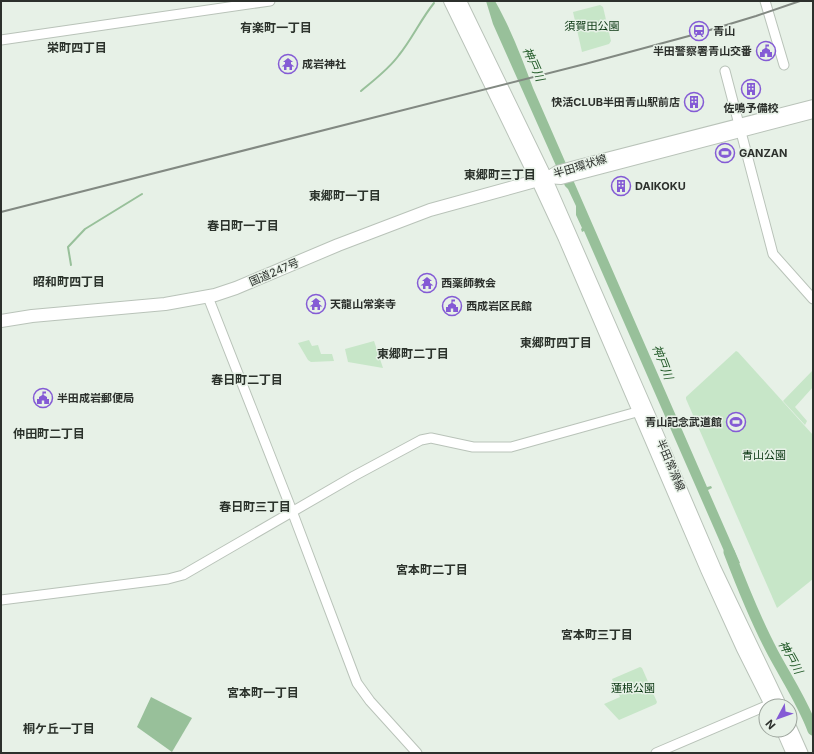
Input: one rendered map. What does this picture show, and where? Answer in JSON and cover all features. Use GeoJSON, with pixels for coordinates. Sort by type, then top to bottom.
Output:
{"type":"FeatureCollection","features":[{"type":"Feature","properties":{"kind":"highway"},"geometry":{"type":"LineString","coordinates":[[450,1],[542,179]]}},
{"type":"Feature","properties":{"kind":"highway"},"geometry":{"type":"LineString","coordinates":[[460,1],[542,179]]}},
{"type":"Feature","properties":{"kind":"highway","name":"国道247号"},"geometry":{"type":"LineString","coordinates":[[1,321],[32,316],[165,304],[208,297],[236,288],[338,245],[430,210],[542,179]]}},
{"type":"Feature","properties":{"kind":"main road","name":"半田環状線"},"geometry":{"type":"LineString","coordinates":[[542,179],[740,128],[813,105]]}},
{"type":"Feature","properties":{"kind":"main road","name":"半田環状線"},"geometry":{"type":"LineString","coordinates":[[740,128],[813,113]]}},
{"type":"Feature","properties":{"kind":"main road","name":"半田常滑線"},"geometry":{"type":"LineString","coordinates":[[542,179],[643,410],[707,571],[742,648],[768,698]]}},
{"type":"Feature","properties":{"kind":"main road"},"geometry":{"type":"LineString","coordinates":[[785,738],[792,753]]}},
{"type":"Feature","properties":{"kind":"main road"},"geometry":{"type":"LineString","coordinates":[[795,738],[802,753]]}},
{"type":"Feature","properties":{"kind":"street"},"geometry":{"type":"LineString","coordinates":[[1,40],[270,1]]}},
{"type":"Feature","properties":{"kind":"street"},"geometry":{"type":"LineString","coordinates":[[765,1],[784,65]]}},
{"type":"Feature","properties":{"kind":"street"},"geometry":{"type":"LineString","coordinates":[[726,71],[773,254],[813,299]]}},
{"type":"Feature","properties":{"kind":"street"},"geometry":{"type":"LineString","coordinates":[[208,297],[292,511],[356,683],[370,701],[417,753]]}},
{"type":"Feature","properties":{"kind":"street"},"geometry":{"type":"LineString","coordinates":[[1,600],[176,577],[196,568],[292,511],[421,440],[431,438],[473,447],[511,448],[643,410]]}},
{"type":"Feature","properties":{"kind":"street"},"geometry":{"type":"LineString","coordinates":[[656,753],[758,711]]}},
{"type":"Feature","properties":{"kind":"green space","name":"須賀田公園"},"geometry":{"type":"Polygon","coordinates":[[[600,5],[603,7],[611,41],[609,44],[582,52],[573,12],[600,5]]]}},
{"type":"Feature","properties":{"kind":"green space"},"geometry":{"type":"Polygon","coordinates":[[[309,340],[312,346],[318,345],[321,354],[332,354],[334,361],[311,362],[308,360],[298,343],[309,340]]]}},
{"type":"Feature","properties":{"kind":"green space"},"geometry":{"type":"Polygon","coordinates":[[[374,341],[383,368],[348,362],[345,349],[374,341]]]}},
{"type":"Feature","properties":{"kind":"green space","name":"青山公園"},"geometry":{"type":"Polygon","coordinates":[[[736,351],[813,435],[813,579],[777,608],[686,399],[686,397],[736,351]]]}},
{"type":"Feature","properties":{"kind":"green space"},"geometry":{"type":"Polygon","coordinates":[[[813,370],[813,387],[795,407],[807,421],[805,425],[783,401],[813,370]]]}},
{"type":"Feature","properties":{"kind":"green space","name":"蓮根公園"},"geometry":{"type":"Polygon","coordinates":[[[640,667],[642,668],[657,702],[656,704],[619,720],[604,704],[620,697],[612,679],[640,667]]]}},
{"type":"Feature","properties":{"kind":"shaded area"},"geometry":{"type":"Polygon","coordinates":[[[486,1],[495,1],[506,22],[533,88],[707,487],[711,486],[712,488],[708,490],[740,563],[731,567],[584,231],[582,232],[582,228],[576,215],[576,206],[565,186],[493,24],[486,1]]]}},
{"type":"Feature","properties":{"kind":"shaded area"},"geometry":{"type":"Polygon","coordinates":[[[151,697],[192,718],[172,752],[137,727],[151,697]]]}},
{"type":"Feature","properties":{"kind":"waterway"},"geometry":{"type":"LineString","coordinates":[[361,91],[391,65],[434,3]]}},
{"type":"Feature","properties":{"kind":"waterway"},"geometry":{"type":"LineString","coordinates":[[71,265],[68,247],[85,229],[142,194]]}},
{"type":"Feature","properties":{"kind":"waterway","name":"神戸川"},"geometry":{"type":"LineString","coordinates":[[729,552],[761,628],[800,701],[813,730]]}},
{"type":"Feature","properties":{"kind":"railway"},"geometry":{"type":"LineString","coordinates":[[1,212],[585,64],[700,33],[800,1]]}},
{"type":"Feature","properties":{"kind":"place","name":"青山"},"geometry":{"type":"Point","coordinates":[699,31]}},
{"type":"Feature","properties":{"kind":"place","name":"半田警察署青山交番"},"geometry":{"type":"Point","coordinates":[766,51]}},
{"type":"Feature","properties":{"kind":"place","name":"成岩神社"},"geometry":{"type":"Point","coordinates":[288,64]}},
{"type":"Feature","properties":{"kind":"place","name":"佐鳴予備校"},"geometry":{"type":"Point","coordinates":[751,89]}},
{"type":"Feature","properties":{"kind":"place","name":"快活CLUB半田青山駅前店"},"geometry":{"type":"Point","coordinates":[694,102]}},
{"type":"Feature","properties":{"kind":"place","name":"GANZAN"},"geometry":{"type":"Point","coordinates":[725,153]}},
{"type":"Feature","properties":{"kind":"place","name":"DAIKOKU"},"geometry":{"type":"Point","coordinates":[621,186]}},
{"type":"Feature","properties":{"kind":"place","name":"西薬師教会"},"geometry":{"type":"Point","coordinates":[427,283]}},
{"type":"Feature","properties":{"kind":"place","name":"天龍山常楽寺"},"geometry":{"type":"Point","coordinates":[316,304]}},
{"type":"Feature","properties":{"kind":"place","name":"西成岩区民館"},"geometry":{"type":"Point","coordinates":[452,306]}},
{"type":"Feature","properties":{"kind":"place","name":"半田成岩郵便局"},"geometry":{"type":"Point","coordinates":[43,398]}},
{"type":"Feature","properties":{"kind":"place","name":"青山記念武道館"},"geometry":{"type":"Point","coordinates":[736,422]}},
{"type":"Feature","properties":{"kind":"district","name":"有楽町一丁目"},"geometry":{"type":"Point","coordinates":[276,27]}},
{"type":"Feature","properties":{"kind":"district","name":"栄町四丁目"},"geometry":{"type":"Point","coordinates":[77,47]}},
{"type":"Feature","properties":{"kind":"district","name":"東郷町三丁目"},"geometry":{"type":"Point","coordinates":[500,174]}},
{"type":"Feature","properties":{"kind":"district","name":"東郷町一丁目"},"geometry":{"type":"Point","coordinates":[345,195]}},
{"type":"Feature","properties":{"kind":"district","name":"春日町一丁目"},"geometry":{"type":"Point","coordinates":[243,225]}},
{"type":"Feature","properties":{"kind":"district","name":"昭和町四丁目"},"geometry":{"type":"Point","coordinates":[69,281]}},
{"type":"Feature","properties":{"kind":"district","name":"東郷町四丁目"},"geometry":{"type":"Point","coordinates":[556,342]}},
{"type":"Feature","properties":{"kind":"district","name":"東郷町二丁目"},"geometry":{"type":"Point","coordinates":[413,353]}},
{"type":"Feature","properties":{"kind":"district","name":"春日町二丁目"},"geometry":{"type":"Point","coordinates":[247,379]}},
{"type":"Feature","properties":{"kind":"district","name":"仲田町二丁目"},"geometry":{"type":"Point","coordinates":[49,433]}},
{"type":"Feature","properties":{"kind":"district","name":"春日町三丁目"},"geometry":{"type":"Point","coordinates":[255,506]}},
{"type":"Feature","properties":{"kind":"district","name":"宮本町二丁目"},"geometry":{"type":"Point","coordinates":[432,569]}},
{"type":"Feature","properties":{"kind":"district","name":"宮本町三丁目"},"geometry":{"type":"Point","coordinates":[597,634]}},
{"type":"Feature","properties":{"kind":"district","name":"宮本町一丁目"},"geometry":{"type":"Point","coordinates":[263,692]}},
{"type":"Feature","properties":{"kind":"district","name":"桐ケ丘一丁目"},"geometry":{"type":"Point","coordinates":[59,728]}}]}
